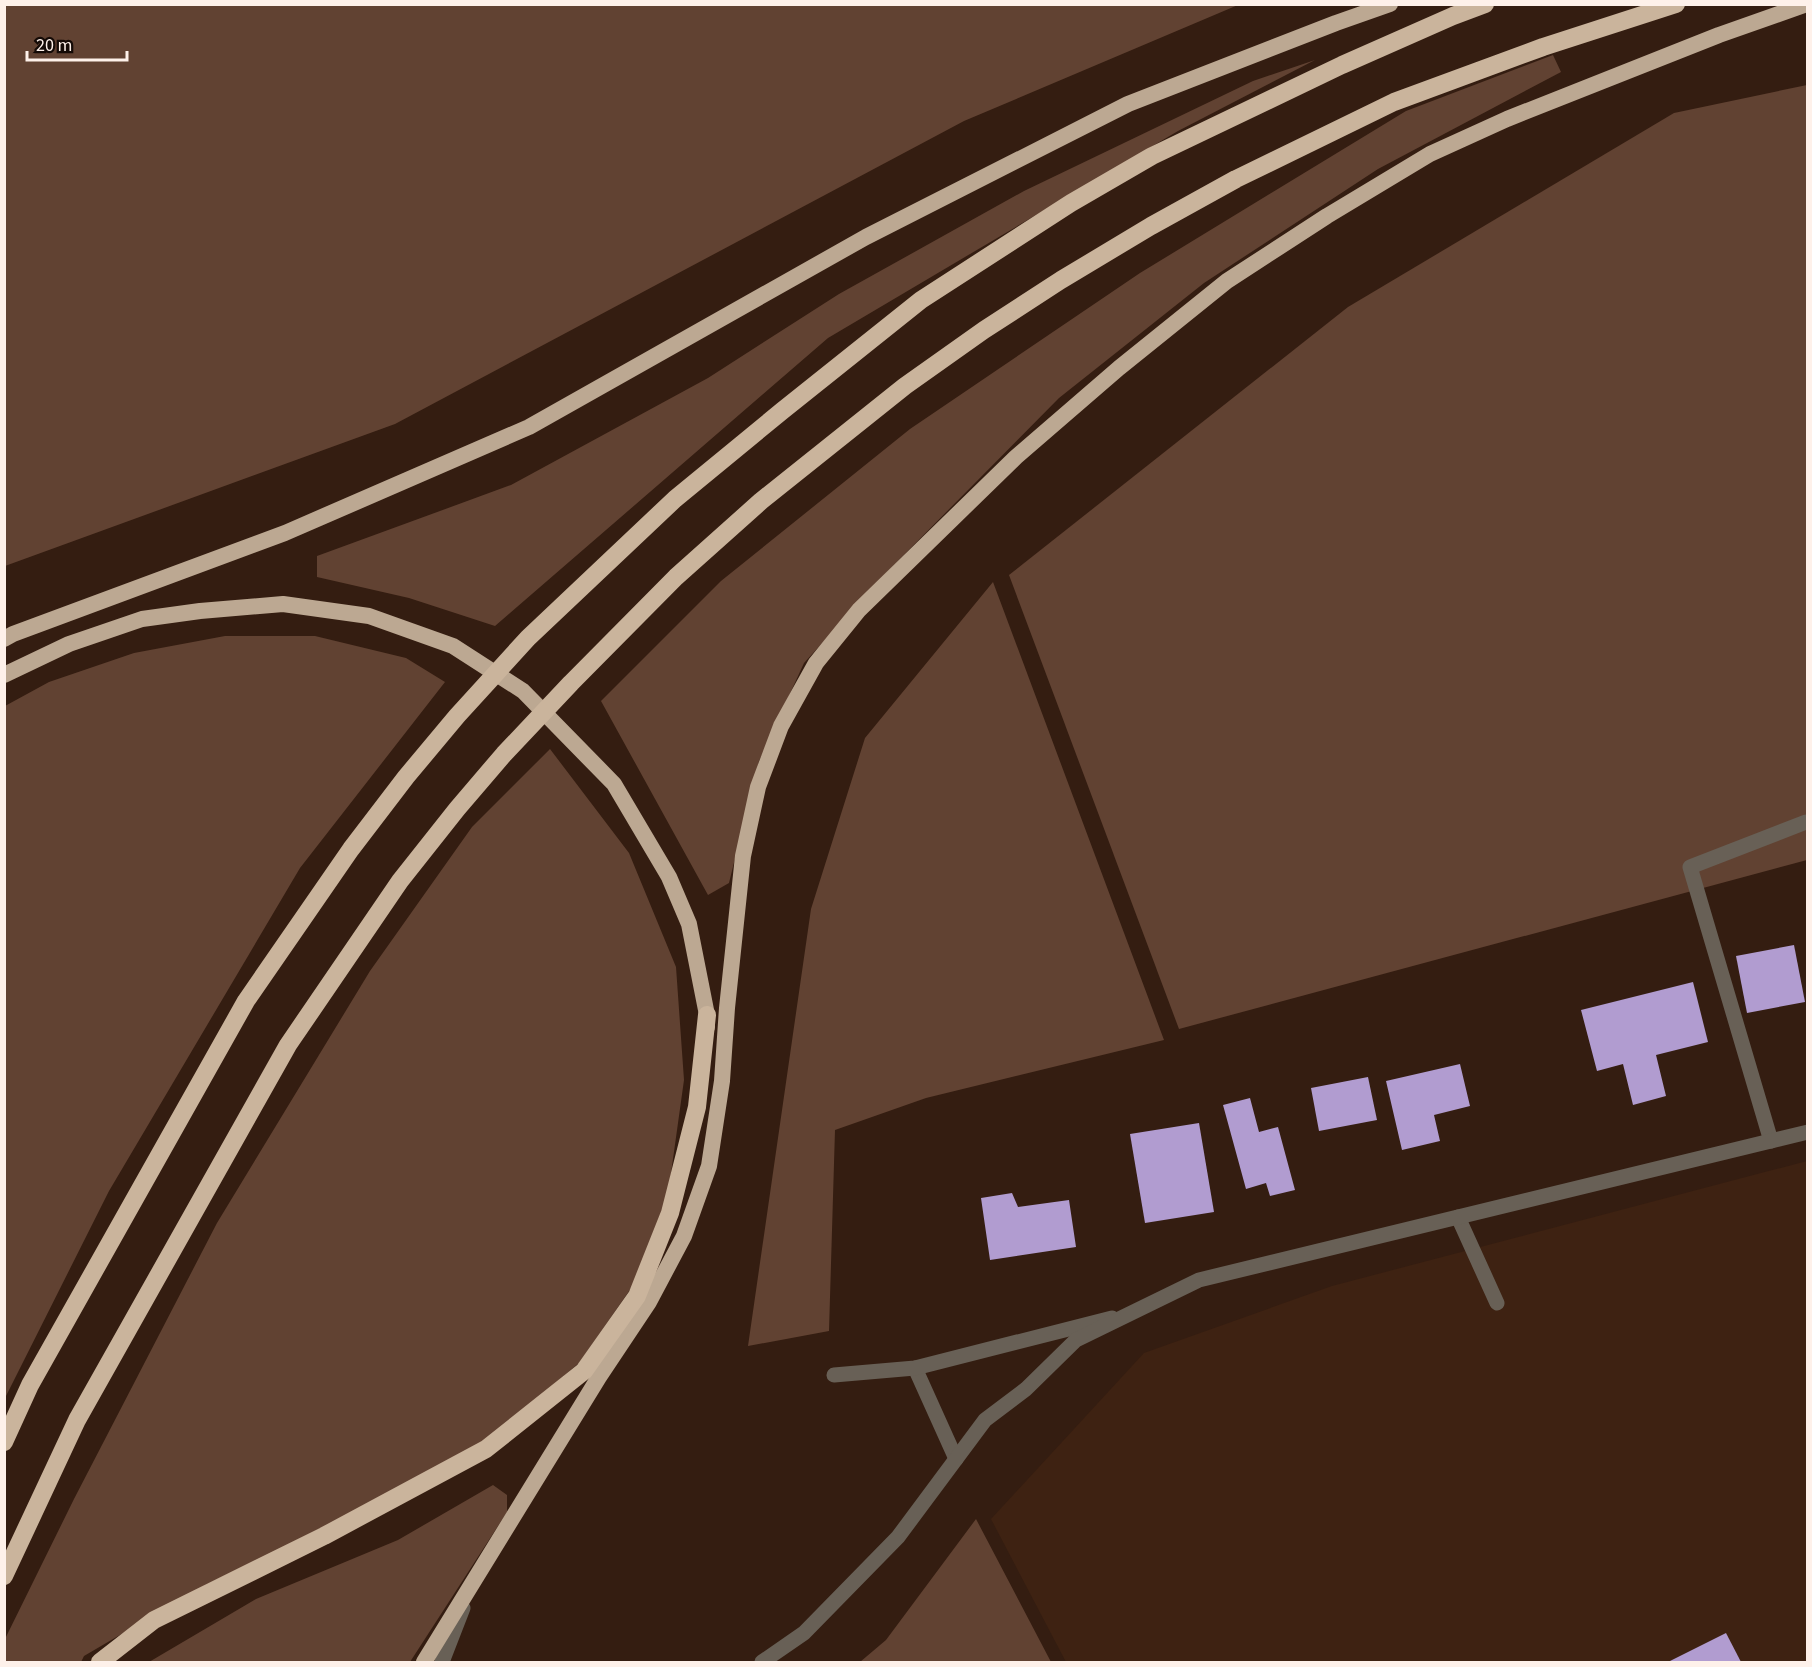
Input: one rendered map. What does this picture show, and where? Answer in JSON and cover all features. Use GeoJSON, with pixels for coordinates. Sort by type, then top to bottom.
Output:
{"type":"FeatureCollection","features":[{"type":"Feature","properties":{"kind":"highway"},"geometry":{"type":"LineString","coordinates":[[4,639],[285,533],[529,427],[866,237],[1128,104],[1390,4]]}},
{"type":"Feature","properties":{"kind":"highway"},"geometry":{"type":"LineString","coordinates":[[4,1442],[30,1385],[246,1001],[351,849],[406,777],[457,716],[528,638],[675,499],[921,300],[1071,203],[1152,156],[1342,65],[1485,4]]}},
{"type":"Feature","properties":{"kind":"highway"},"geometry":{"type":"LineString","coordinates":[[4,1576],[77,1420],[288,1045],[400,881],[456,809],[571,683],[676,576],[761,501],[905,386],[984,330],[1061,280],[1152,226],[1236,179],[1394,102],[1543,47],[1676,4]]}},
{"type":"Feature","properties":{"kind":"highway"},"geometry":{"type":"LineString","coordinates":[[424,1662],[599,1377],[649,1302],[684,1236],[709,1166],[722,1081],[727,1008],[743,856],[758,788],[782,726],[816,663],[859,609],[1016,457],[1119,368],[1227,281],[1327,216],[1430,154],[1507,119],[1719,35],[1807,4]]}},
{"type":"Feature","properties":{"kind":"highway"},"geometry":{"type":"LineString","coordinates":[[4,675],[69,644],[142,619],[200,611],[283,604],[369,616],[453,646],[523,691],[614,783],[669,877],[689,924],[707,1015],[709,1166]]}},
{"type":"Feature","properties":{"kind":"highway"},"geometry":{"type":"LineString","coordinates":[[100,1662],[154,1620],[324,1536],[486,1449],[584,1371],[638,1296],[670,1213],[697,1107],[707,1015]]}},
{"type":"Feature","properties":{"kind":"street"},"geometry":{"type":"LineString","coordinates":[[1771,1141],[1690,867],[1806,822]]}},
{"type":"Feature","properties":{"kind":"street"},"geometry":{"type":"LineString","coordinates":[[762,1662],[804,1633],[898,1537],[985,1420],[1026,1389],[1076,1340],[1199,1280],[1808,1132]]}},
{"type":"Feature","properties":{"kind":"street"},"geometry":{"type":"LineString","coordinates":[[1458,1217],[1497,1303]]}},
{"type":"Feature","properties":{"kind":"street"},"geometry":{"type":"LineString","coordinates":[[834,1376],[915,1368],[1130,1314]]}},
{"type":"Feature","properties":{"kind":"street"},"geometry":{"type":"LineString","coordinates":[[915,1368],[956,1459]]}},
{"type":"Feature","properties":{"kind":"street"},"geometry":{"type":"LineString","coordinates":[[442,1662],[474,1580]]}},
{"type":"Feature","properties":{"kind":"shaded area"},"geometry":{"type":"Polygon","coordinates":[[[5,4],[1238,5],[964,121],[395,424],[5,566],[5,4]]]}},
{"type":"Feature","properties":{"kind":"shaded area"},"geometry":{"type":"Polygon","coordinates":[[[1553,55],[1561,72],[1378,169],[1204,283],[1059,398],[886,573],[804,663],[759,761],[729,883],[708,895],[601,701],[721,581],[910,429],[1140,273],[1406,111],[1553,55]]]}},
{"type":"Feature","properties":{"kind":"shaded area"},"geometry":{"type":"Polygon","coordinates":[[[1315,60],[1178,131],[828,338],[495,626],[409,598],[317,577],[317,556],[511,485],[708,378],[839,294],[1024,191],[1253,81],[1315,60]]]}},
{"type":"Feature","properties":{"kind":"shaded area"},"geometry":{"type":"Polygon","coordinates":[[[1807,85],[1807,860],[1179,1029],[1009,575],[1348,307],[1674,113],[1807,85]]]}},
{"type":"Feature","properties":{"kind":"shaded area"},"geometry":{"type":"Polygon","coordinates":[[[993,582],[1164,1040],[926,1098],[835,1130],[829,1331],[748,1346],[811,909],[865,738],[993,582]]]}},
{"type":"Feature","properties":{"kind":"shaded area"},"geometry":{"type":"Polygon","coordinates":[[[225,636],[315,636],[406,658],[445,682],[300,868],[109,1191],[5,1398],[5,706],[49,682],[134,653],[225,636]]]}},
{"type":"Feature","properties":{"kind":"shaded area"},"geometry":{"type":"Polygon","coordinates":[[[550,749],[629,853],[676,967],[684,1080],[666,1209],[634,1284],[579,1363],[484,1443],[327,1529],[207,1584],[84,1656],[81,1662],[5,1662],[4,1641],[74,1499],[217,1223],[370,971],[472,827],[550,749]]]}},
{"type":"Feature","properties":{"kind":"shaded area"},"geometry":{"type":"Polygon","coordinates":[[[1807,1161],[1807,1662],[1066,1662],[991,1519],[1144,1353],[1332,1286],[1807,1161]]]}},
{"type":"Feature","properties":{"kind":"shaded area"},"geometry":{"type":"Polygon","coordinates":[[[493,1485],[507,1495],[507,1512],[410,1662],[149,1662],[256,1599],[398,1540],[493,1485]]]}},
{"type":"Feature","properties":{"kind":"shaded area"},"geometry":{"type":"Polygon","coordinates":[[[976,1519],[1051,1662],[860,1662],[886,1640],[976,1519]]]}},
{"type":"Feature","properties":{"kind":"building"},"geometry":{"type":"Polygon","coordinates":[[[1794,945],[1805,1002],[1747,1013],[1736,956],[1794,945]]]}},
{"type":"Feature","properties":{"kind":"building"},"geometry":{"type":"Polygon","coordinates":[[[1693,982],[1708,1042],[1656,1055],[1666,1096],[1633,1105],[1623,1064],[1597,1071],[1581,1010],[1693,982]]]}},
{"type":"Feature","properties":{"kind":"building"},"geometry":{"type":"Polygon","coordinates":[[[1460,1064],[1470,1106],[1434,1115],[1440,1141],[1402,1150],[1386,1081],[1460,1064]]]}},
{"type":"Feature","properties":{"kind":"building"},"geometry":{"type":"Polygon","coordinates":[[[1368,1077],[1377,1120],[1319,1131],[1311,1088],[1368,1077]]]}},
{"type":"Feature","properties":{"kind":"building"},"geometry":{"type":"Polygon","coordinates":[[[1250,1098],[1259,1132],[1278,1127],[1295,1190],[1270,1196],[1266,1183],[1246,1189],[1223,1105],[1250,1098]]]}},
{"type":"Feature","properties":{"kind":"building"},"geometry":{"type":"Polygon","coordinates":[[[1199,1123],[1214,1212],[1145,1223],[1130,1134],[1199,1123]]]}},
{"type":"Feature","properties":{"kind":"building"},"geometry":{"type":"Polygon","coordinates":[[[1012,1193],[1018,1207],[1069,1200],[1076,1247],[990,1260],[981,1198],[1012,1193]]]}},
{"type":"Feature","properties":{"kind":"building"},"geometry":{"type":"Polygon","coordinates":[[[1726,1633],[1741,1662],[1668,1662],[1726,1633]]]}}]}
